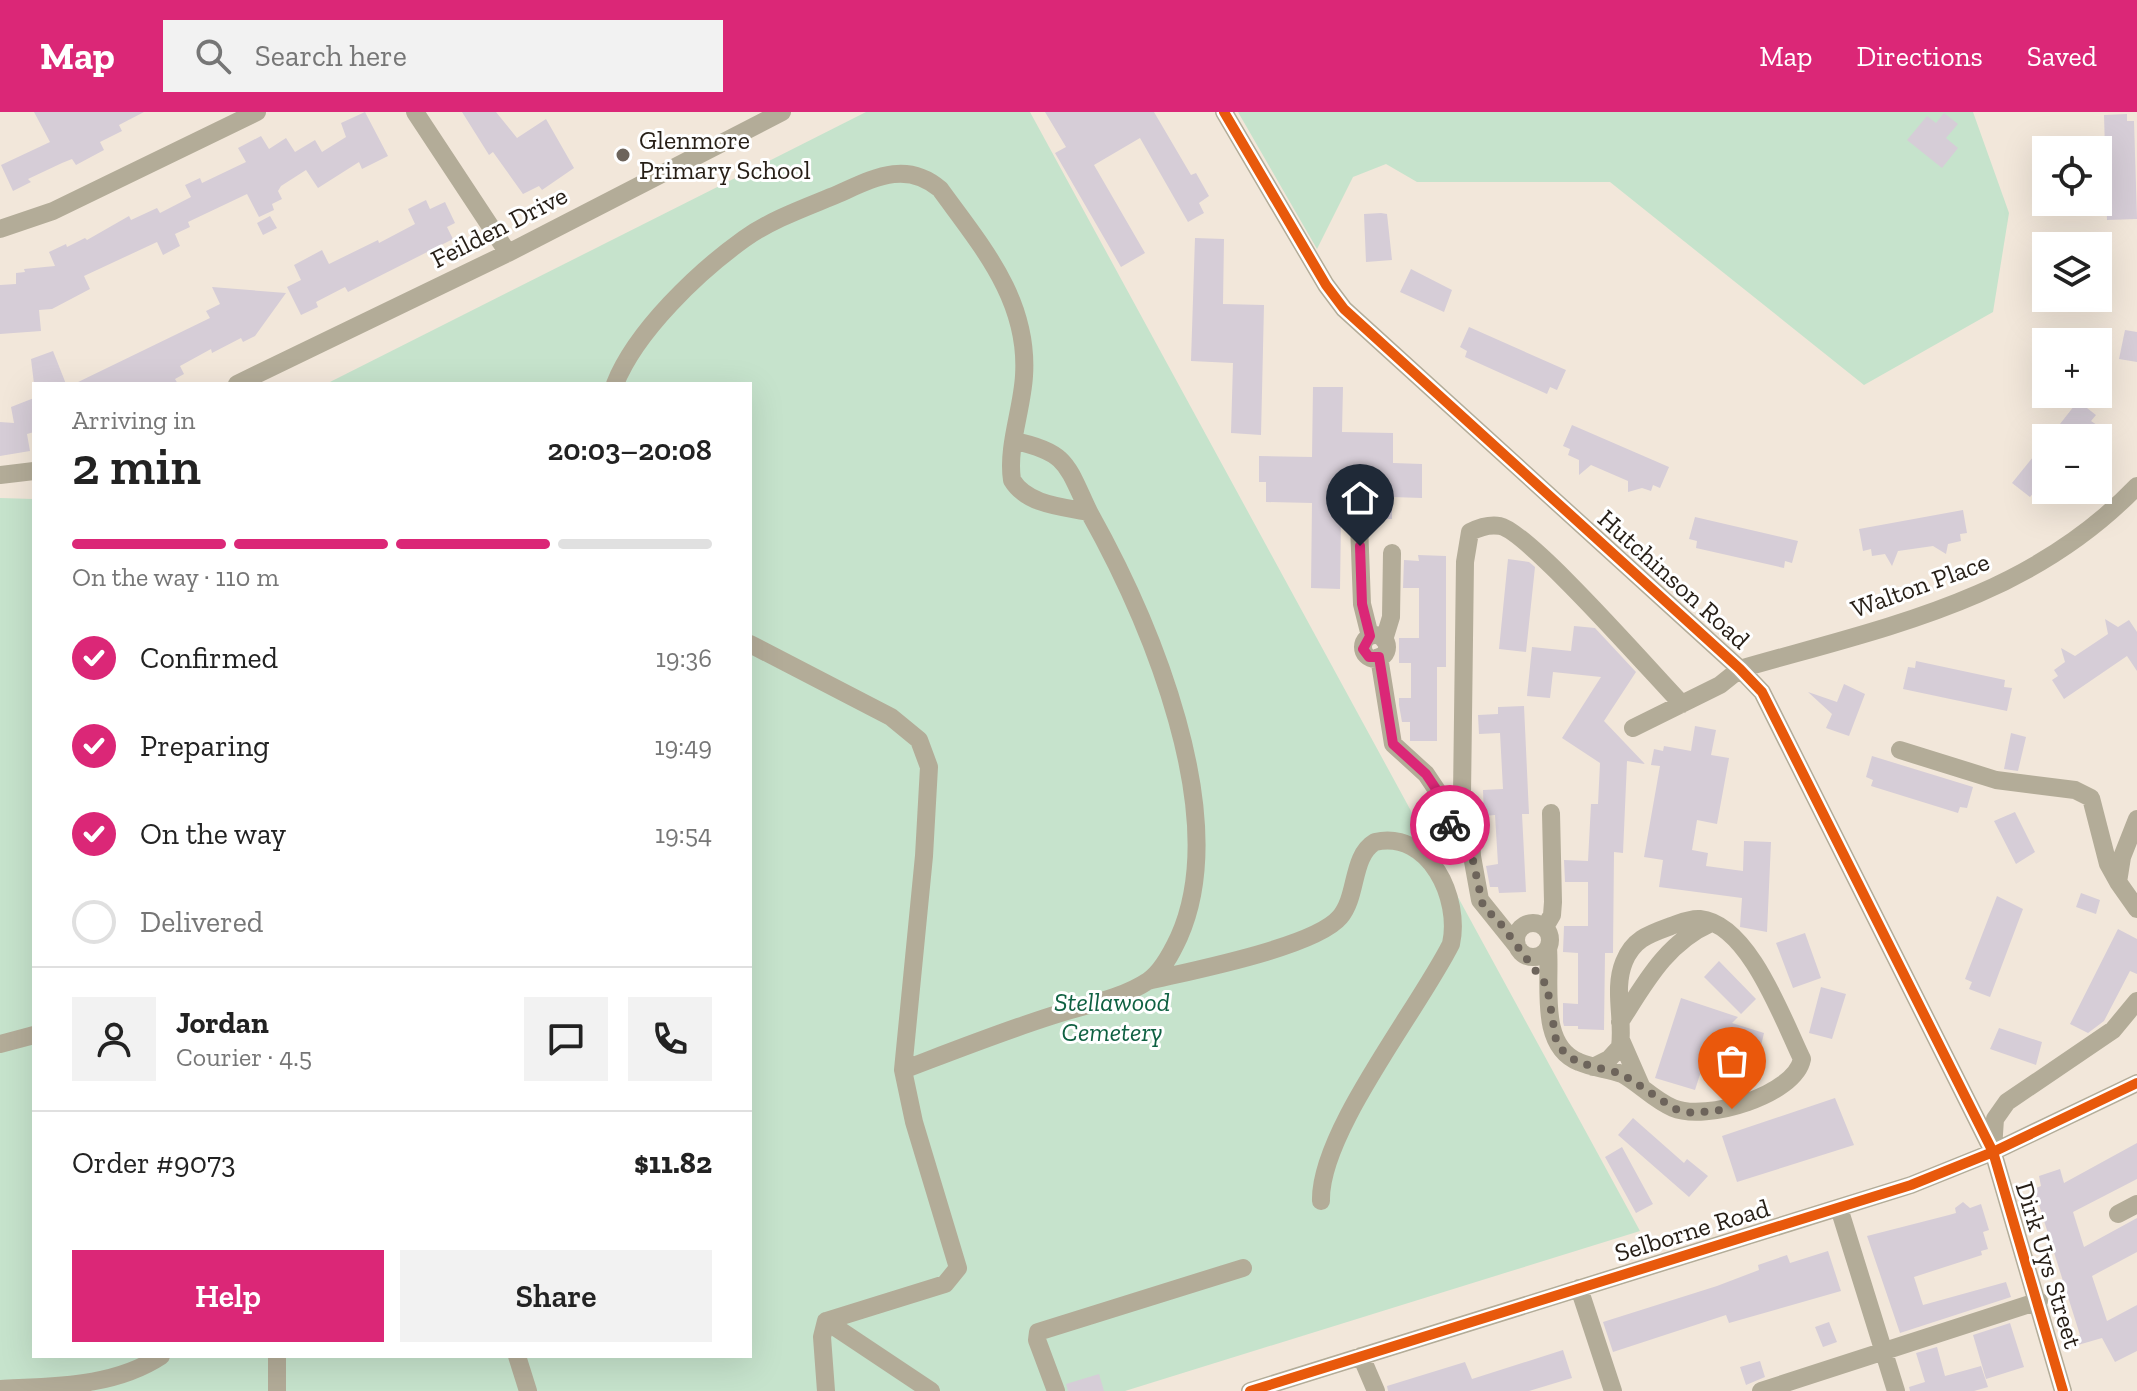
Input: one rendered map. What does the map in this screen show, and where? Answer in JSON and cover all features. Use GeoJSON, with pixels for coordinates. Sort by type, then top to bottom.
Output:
{"type":"FeatureCollection","features":[{"type":"Feature","properties":{"kind":"street"},"geometry":{"type":"LineString","coordinates":[[0,229],[53,211],[257,112]]}},
{"type":"Feature","properties":{"kind":"street"},"geometry":{"type":"LineString","coordinates":[[415,112],[508,253]]}},
{"type":"Feature","properties":{"kind":"street","name":"Feilden Drive"},"geometry":{"type":"LineString","coordinates":[[241,382],[508,253],[782,112]]}},
{"type":"Feature","properties":{"kind":"street","name":"Hutchinson Road"},"geometry":{"type":"LineString","coordinates":[[1224,112],[1326,285],[1344,309],[1740,669],[1769,703],[1993,1152]]}},
{"type":"Feature","properties":{"kind":"street"},"geometry":{"type":"LineString","coordinates":[[616,382],[647,331],[698,279],[745,238],[877,176],[905,172],[927,178],[940,189],[1011,293],[1018,313],[1024,364],[1011,476],[1018,490],[1032,498],[1089,512]]}},
{"type":"Feature","properties":{"kind":"street"},"geometry":{"type":"LineString","coordinates":[[1015,441],[1048,449],[1059,457],[1137,608],[1177,719],[1196,827],[1194,893],[1173,949],[1148,981]]}},
{"type":"Feature","properties":{"kind":"street"},"geometry":{"type":"LineString","coordinates":[[0,475],[32,471]]}},
{"type":"Feature","properties":{"kind":"street","name":"Walton Place"},"geometry":{"type":"LineString","coordinates":[[1633,728],[1720,685],[1740,669],[1968,601],[2069,547],[2137,486]]}},
{"type":"Feature","properties":{"kind":"street"},"geometry":{"type":"LineString","coordinates":[[1359,524],[1362,604],[1378,644],[1390,737],[1398,751],[1426,774],[1452,802],[1472,856]]}},
{"type":"Feature","properties":{"kind":"street"},"geometry":{"type":"LineString","coordinates":[[1452,802],[1465,562],[1470,532],[1482,526],[1503,526],[1542,556],[1682,704]]}},
{"type":"Feature","properties":{"kind":"street"},"geometry":{"type":"LineString","coordinates":[[1378,644],[1391,617],[1392,553]]}},
{"type":"Feature","properties":{"kind":"street"},"geometry":{"type":"LineString","coordinates":[[752,645],[891,717],[908,728],[926,751],[928,814],[903,1070],[914,1122],[958,1268],[945,1284],[826,1321]]}},
{"type":"Feature","properties":{"kind":"street"},"geometry":{"type":"LineString","coordinates":[[1900,750],[1996,780],[2075,790],[2091,798],[2108,864],[2137,906]]}},
{"type":"Feature","properties":{"kind":"street"},"geometry":{"type":"LineString","coordinates":[[1452,802],[1469,801],[1472,856],[1480,900],[1547,986]]}},
{"type":"Feature","properties":{"kind":"street"},"geometry":{"type":"LineString","coordinates":[[1545,927],[1552,915],[1553,902],[1551,813]]}},
{"type":"Feature","properties":{"kind":"street"},"geometry":{"type":"LineString","coordinates":[[2118,882],[2122,857],[2137,819]]}},
{"type":"Feature","properties":{"kind":"street"},"geometry":{"type":"LineString","coordinates":[[903,1070],[1148,981],[1269,950],[1325,930],[1347,908],[1362,855],[1375,842],[1394,842],[1427,856],[1440,875],[1453,911],[1451,944],[1340,1132],[1322,1173],[1321,1201]]}},
{"type":"Feature","properties":{"kind":"street"},"geometry":{"type":"LineString","coordinates":[[1500,923],[1534,923],[1545,927],[1550,939],[1547,986],[1556,1040],[1569,1057],[1593,1067],[1622,1074],[1675,1109],[1693,1113],[1732,1109],[1793,1078],[1802,1059],[1766,985],[1736,939],[1713,922],[1693,919],[1645,935],[1633,945],[1621,974],[1620,1031],[1614,1055],[1593,1067]]}},
{"type":"Feature","properties":{"kind":"street"},"geometry":{"type":"LineString","coordinates":[[1620,1031],[1660,960],[1689,934],[1713,922]]}},
{"type":"Feature","properties":{"kind":"street"},"geometry":{"type":"LineString","coordinates":[[1520,950],[1516,936],[1525,925]]}},
{"type":"Feature","properties":{"kind":"street"},"geometry":{"type":"LineString","coordinates":[[1520,950],[1537,957],[1548,948]]}},
{"type":"Feature","properties":{"kind":"street"},"geometry":{"type":"LineString","coordinates":[[1993,1152],[1995,1119],[2007,1102],[2113,1030],[2137,1001]]}},
{"type":"Feature","properties":{"kind":"street"},"geometry":{"type":"LineString","coordinates":[[1620,1031],[1642,1088]]}},
{"type":"Feature","properties":{"kind":"street"},"geometry":{"type":"LineString","coordinates":[[0,1044],[32,1036]]}},
{"type":"Feature","properties":{"kind":"street","name":"Selborne Road"},"geometry":{"type":"LineString","coordinates":[[1250,1391],[1911,1185],[1993,1152],[2137,1083]]}},
{"type":"Feature","properties":{"kind":"street","name":"Dirk Uys Street"},"geometry":{"type":"LineString","coordinates":[[1993,1152],[2063,1391]]}},
{"type":"Feature","properties":{"kind":"street"},"geometry":{"type":"LineString","coordinates":[[2118,1214],[2137,1204]]}},
{"type":"Feature","properties":{"kind":"street"},"geometry":{"type":"LineString","coordinates":[[1839,1208],[1896,1391]]}},
{"type":"Feature","properties":{"kind":"street"},"geometry":{"type":"LineString","coordinates":[[1056,1391],[1037,1340],[1038,1332],[1243,1268]]}},
{"type":"Feature","properties":{"kind":"street"},"geometry":{"type":"LineString","coordinates":[[1579,1288],[1613,1391]]}},
{"type":"Feature","properties":{"kind":"street"},"geometry":{"type":"LineString","coordinates":[[1761,1391],[2039,1301]]}},
{"type":"Feature","properties":{"kind":"street"},"geometry":{"type":"LineString","coordinates":[[826,1321],[822,1337],[826,1391]]}},
{"type":"Feature","properties":{"kind":"street"},"geometry":{"type":"LineString","coordinates":[[826,1321],[931,1391]]}},
{"type":"Feature","properties":{"kind":"street"},"geometry":{"type":"LineString","coordinates":[[1361,1356],[1376,1391]]}},
{"type":"Feature","properties":{"kind":"street"},"geometry":{"type":"LineString","coordinates":[[0,1389],[91,1382],[141,1369],[158,1358]]}},
{"type":"Feature","properties":{"kind":"street"},"geometry":{"type":"LineString","coordinates":[[277,1358],[277,1391]]}},
{"type":"Feature","properties":{"kind":"street"},"geometry":{"type":"LineString","coordinates":[[518,1358],[528,1391]]}},
{"type":"Feature","properties":{"kind":"green space","name":"Stellawood Cemetery"},"geometry":{"type":"Polygon","coordinates":[[[866,112],[1030,112],[1640,1231],[1125,1391],[0,1391],[0,498],[32,499],[32,1358],[752,1358],[752,382],[330,382],[866,112]]]}},
{"type":"Feature","properties":{"kind":"green space"},"geometry":{"type":"Polygon","coordinates":[[[1238,112],[1973,112],[2009,213],[1993,312],[1864,385],[1610,182],[1417,182],[1386,164],[1353,177],[1317,249],[1238,112]]]}},
{"type":"Feature","properties":{"kind":"building"},"geometry":{"type":"Polygon","coordinates":[[[34,112],[144,112],[119,125],[122,131],[100,142],[104,150],[76,165],[72,159],[62,163],[28,179],[31,182],[13,191],[1,165],[50,142],[34,112]]]}},
{"type":"Feature","properties":{"kind":"building"},"geometry":{"type":"Polygon","coordinates":[[[365,112],[388,156],[362,169],[359,162],[318,188],[306,170],[281,186],[278,191],[282,199],[272,204],[274,210],[259,217],[247,194],[188,222],[190,227],[175,234],[180,246],[163,255],[157,242],[84,276],[90,289],[52,309],[39,310],[41,331],[0,334],[0,285],[16,284],[16,273],[25,272],[24,269],[55,266],[49,252],[85,238],[87,240],[129,216],[131,220],[157,208],[160,213],[191,197],[185,185],[200,178],[202,183],[246,162],[238,148],[261,136],[269,149],[286,138],[295,152],[315,140],[322,152],[346,137],[341,123],[365,112]]]}},
{"type":"Feature","properties":{"kind":"building"},"geometry":{"type":"Polygon","coordinates":[[[462,112],[496,112],[517,138],[546,119],[574,168],[542,190],[539,186],[523,194],[493,152],[489,155],[462,112]]]}},
{"type":"Feature","properties":{"kind":"building"},"geometry":{"type":"Polygon","coordinates":[[[1045,112],[1154,112],[1191,175],[1196,173],[1209,196],[1199,203],[1204,213],[1188,222],[1140,138],[1094,165],[1145,253],[1121,267],[1055,153],[1066,147],[1045,112]]]}},
{"type":"Feature","properties":{"kind":"building"},"geometry":{"type":"Polygon","coordinates":[[[1944,113],[1958,124],[1946,138],[1958,148],[1942,168],[1907,140],[1927,116],[1936,123],[1944,113]]]}},
{"type":"Feature","properties":{"kind":"building"},"geometry":{"type":"Polygon","coordinates":[[[2127,114],[2127,121],[2134,121],[2137,219],[2107,220],[2107,216],[2112,216],[2112,136],[2105,136],[2104,115],[2127,114]]]}},
{"type":"Feature","properties":{"kind":"building"},"geometry":{"type":"Polygon","coordinates":[[[426,200],[430,209],[445,202],[455,223],[447,227],[453,239],[348,292],[345,287],[316,302],[318,307],[301,315],[287,287],[301,280],[294,265],[322,250],[329,264],[378,240],[379,243],[415,224],[408,209],[426,200]]]}},
{"type":"Feature","properties":{"kind":"building"},"geometry":{"type":"Polygon","coordinates":[[[1364,214],[1387,214],[1392,260],[1366,262],[1364,214]]]}},
{"type":"Feature","properties":{"kind":"building"},"geometry":{"type":"Polygon","coordinates":[[[270,216],[277,228],[263,235],[257,223],[270,216]]]}},
{"type":"Feature","properties":{"kind":"building"},"geometry":{"type":"Polygon","coordinates":[[[1195,238],[1224,239],[1223,304],[1264,305],[1261,435],[1231,433],[1233,363],[1191,361],[1195,238]]]}},
{"type":"Feature","properties":{"kind":"building"},"geometry":{"type":"Polygon","coordinates":[[[1411,269],[1452,290],[1444,312],[1400,292],[1411,269]]]}},
{"type":"Feature","properties":{"kind":"building"},"geometry":{"type":"Polygon","coordinates":[[[212,287],[286,293],[255,336],[243,342],[241,338],[212,353],[211,349],[180,366],[184,374],[175,379],[177,382],[78,382],[210,318],[206,311],[220,304],[212,287]]]}},
{"type":"Feature","properties":{"kind":"building"},"geometry":{"type":"Polygon","coordinates":[[[1469,327],[1566,370],[1557,390],[1550,387],[1547,394],[1465,357],[1467,351],[1460,347],[1469,327]]]}},
{"type":"Feature","properties":{"kind":"building"},"geometry":{"type":"Polygon","coordinates":[[[2125,330],[2137,332],[2137,362],[2119,359],[2125,330]]]}},
{"type":"Feature","properties":{"kind":"building"},"geometry":{"type":"Polygon","coordinates":[[[53,351],[65,382],[34,382],[31,359],[53,351]]]}},
{"type":"Feature","properties":{"kind":"building"},"geometry":{"type":"Polygon","coordinates":[[[1313,387],[1343,387],[1342,432],[1393,433],[1393,463],[1422,464],[1422,498],[1392,497],[1392,519],[1370,519],[1359,512],[1341,518],[1340,589],[1311,588],[1312,503],[1266,502],[1266,482],[1259,482],[1259,456],[1312,457],[1313,387]]]}},
{"type":"Feature","properties":{"kind":"building"},"geometry":{"type":"Polygon","coordinates":[[[32,399],[32,433],[27,434],[30,451],[0,456],[0,422],[14,423],[11,407],[32,399]]]}},
{"type":"Feature","properties":{"kind":"building"},"geometry":{"type":"Polygon","coordinates":[[[2073,408],[2087,408],[2096,415],[2091,421],[2096,424],[2060,424],[2073,408]]]}},
{"type":"Feature","properties":{"kind":"building"},"geometry":{"type":"Polygon","coordinates":[[[1572,425],[1669,467],[1660,488],[1653,485],[1651,491],[1642,488],[1628,492],[1628,481],[1591,465],[1579,475],[1579,460],[1568,455],[1570,449],[1563,446],[1572,425]]]}},
{"type":"Feature","properties":{"kind":"building"},"geometry":{"type":"Polygon","coordinates":[[[2032,458],[2032,495],[2030,497],[2012,483],[2032,458]]]}},
{"type":"Feature","properties":{"kind":"building"},"geometry":{"type":"Polygon","coordinates":[[[1963,510],[1967,533],[1960,534],[1961,541],[1948,544],[1946,554],[1933,546],[1898,551],[1892,566],[1885,554],[1872,556],[1871,549],[1863,551],[1859,529],[1963,510]]]}},
{"type":"Feature","properties":{"kind":"building"},"geometry":{"type":"Polygon","coordinates":[[[1695,517],[1798,541],[1792,563],[1785,561],[1784,568],[1696,548],[1697,541],[1689,539],[1695,517]]]}},
{"type":"Feature","properties":{"kind":"building"},"geometry":{"type":"Polygon","coordinates":[[[1418,555],[1446,556],[1446,667],[1437,667],[1437,741],[1410,741],[1410,722],[1402,722],[1399,705],[1399,698],[1411,698],[1411,663],[1399,663],[1399,638],[1419,638],[1419,588],[1403,588],[1404,560],[1419,561],[1418,555]]]}},
{"type":"Feature","properties":{"kind":"building"},"geometry":{"type":"Polygon","coordinates":[[[1508,559],[1529,562],[1535,567],[1526,652],[1499,649],[1508,559]]]}},
{"type":"Feature","properties":{"kind":"building"},"geometry":{"type":"Polygon","coordinates":[[[2105,619],[2118,627],[2129,620],[2137,632],[2137,671],[2127,656],[2064,699],[2052,680],[2058,676],[2054,670],[2065,662],[2061,648],[2075,656],[2108,634],[2105,619]]]}},
{"type":"Feature","properties":{"kind":"building"},"geometry":{"type":"Polygon","coordinates":[[[1574,626],[1595,628],[1636,672],[1604,721],[1645,764],[1627,761],[1623,853],[1614,852],[1613,953],[1605,953],[1604,1030],[1578,1029],[1578,1026],[1564,1026],[1563,1022],[1563,1003],[1578,1004],[1578,953],[1563,952],[1564,926],[1588,926],[1588,882],[1565,882],[1564,860],[1588,861],[1591,804],[1598,804],[1600,763],[1562,738],[1601,677],[1553,672],[1550,698],[1527,696],[1532,647],[1571,651],[1574,626]]]}},
{"type":"Feature","properties":{"kind":"building"},"geometry":{"type":"Polygon","coordinates":[[[1916,661],[2005,680],[2004,687],[2012,688],[2007,711],[1903,689],[1908,667],[1915,668],[1916,661]]]}},
{"type":"Feature","properties":{"kind":"building"},"geometry":{"type":"Polygon","coordinates":[[[1844,684],[1865,694],[1849,736],[1826,728],[1832,714],[1808,692],[1837,702],[1844,684]]]}},
{"type":"Feature","properties":{"kind":"building"},"geometry":{"type":"Polygon","coordinates":[[[1524,706],[1529,814],[1522,814],[1526,892],[1499,893],[1498,887],[1490,887],[1486,866],[1498,864],[1495,815],[1484,816],[1483,790],[1503,789],[1500,733],[1479,734],[1478,715],[1498,714],[1498,707],[1524,706]]]}},
{"type":"Feature","properties":{"kind":"building"},"geometry":{"type":"Polygon","coordinates":[[[1695,726],[1716,730],[1711,755],[1729,758],[1717,824],[1697,820],[1692,850],[1708,853],[1706,866],[1743,871],[1744,841],[1771,842],[1767,932],[1740,927],[1742,898],[1659,887],[1663,860],[1644,857],[1660,766],[1651,765],[1654,749],[1663,751],[1664,746],[1691,751],[1695,726]]]}},
{"type":"Feature","properties":{"kind":"building"},"geometry":{"type":"Polygon","coordinates":[[[2011,733],[2026,737],[2018,771],[2004,769],[2011,733]]]}},
{"type":"Feature","properties":{"kind":"building"},"geometry":{"type":"Polygon","coordinates":[[[1872,756],[1973,787],[1967,808],[1960,807],[1958,813],[1871,786],[1873,780],[1866,777],[1872,756]]]}},
{"type":"Feature","properties":{"kind":"building"},"geometry":{"type":"Polygon","coordinates":[[[2015,812],[2035,852],[2016,864],[1994,821],[2015,812]]]}},
{"type":"Feature","properties":{"kind":"building"},"geometry":{"type":"Polygon","coordinates":[[[2081,893],[2100,900],[2096,914],[2076,907],[2081,893]]]}},
{"type":"Feature","properties":{"kind":"building"},"geometry":{"type":"Polygon","coordinates":[[[1997,896],[2023,909],[1990,997],[1969,989],[1972,982],[1965,979],[1997,896]]]}},
{"type":"Feature","properties":{"kind":"building"},"geometry":{"type":"Polygon","coordinates":[[[2118,929],[2137,939],[2137,974],[2130,971],[2104,1021],[2088,1033],[2070,1024],[2118,929]]]}},
{"type":"Feature","properties":{"kind":"building"},"geometry":{"type":"Polygon","coordinates":[[[1805,933],[1821,978],[1793,988],[1776,943],[1805,933]]]}},
{"type":"Feature","properties":{"kind":"building"},"geometry":{"type":"Polygon","coordinates":[[[1719,961],[1756,999],[1741,1014],[1704,977],[1719,961]]]}},
{"type":"Feature","properties":{"kind":"building"},"geometry":{"type":"Polygon","coordinates":[[[1821,987],[1846,994],[1832,1039],[1809,1033],[1821,987]]]}},
{"type":"Feature","properties":{"kind":"building"},"geometry":{"type":"Polygon","coordinates":[[[1681,998],[1738,1017],[1732,1023],[1764,1033],[1753,1080],[1703,1065],[1695,1090],[1655,1078],[1681,998]]]}},
{"type":"Feature","properties":{"kind":"building"},"geometry":{"type":"Polygon","coordinates":[[[1999,1028],[2042,1042],[2036,1065],[1990,1049],[1999,1028]]]}},
{"type":"Feature","properties":{"kind":"building"},"geometry":{"type":"Polygon","coordinates":[[[1835,1098],[1854,1145],[1737,1182],[1722,1136],[1835,1098]]]}},
{"type":"Feature","properties":{"kind":"building"},"geometry":{"type":"Polygon","coordinates":[[[1633,1118],[1684,1163],[1687,1159],[1708,1176],[1689,1197],[1618,1135],[1633,1118]]]}},
{"type":"Feature","properties":{"kind":"building"},"geometry":{"type":"Polygon","coordinates":[[[2137,1143],[2137,1179],[2073,1212],[2084,1247],[2137,1218],[2137,1252],[2092,1276],[2107,1321],[2137,1305],[2137,1351],[2115,1362],[2102,1338],[2071,1347],[2069,1341],[2080,1335],[2034,1189],[2041,1186],[2039,1176],[2060,1169],[2064,1183],[2137,1143]]]}},
{"type":"Feature","properties":{"kind":"building"},"geometry":{"type":"Polygon","coordinates":[[[1622,1147],[1653,1204],[1636,1213],[1605,1157],[1622,1147]]]}},
{"type":"Feature","properties":{"kind":"building"},"geometry":{"type":"Polygon","coordinates":[[[1963,1202],[1970,1208],[1981,1204],[1989,1230],[1983,1232],[1988,1249],[1981,1251],[1982,1255],[1914,1277],[1923,1305],[2006,1282],[2011,1297],[1900,1333],[1867,1236],[1956,1213],[1955,1208],[1963,1202]]]}},
{"type":"Feature","properties":{"kind":"building"},"geometry":{"type":"Polygon","coordinates":[[[1828,1251],[1841,1291],[1729,1323],[1726,1315],[1613,1352],[1603,1322],[1717,1286],[1759,1270],[1758,1265],[1787,1255],[1790,1263],[1828,1251]]]}},
{"type":"Feature","properties":{"kind":"building"},"geometry":{"type":"Polygon","coordinates":[[[1829,1322],[1837,1342],[1823,1347],[1815,1327],[1829,1322]]]}},
{"type":"Feature","properties":{"kind":"building"},"geometry":{"type":"Polygon","coordinates":[[[2010,1323],[2024,1367],[1986,1379],[1973,1335],[2010,1323]]]}},
{"type":"Feature","properties":{"kind":"building"},"geometry":{"type":"Polygon","coordinates":[[[1937,1347],[1945,1376],[1981,1366],[1988,1387],[1974,1391],[1910,1391],[1909,1387],[1925,1382],[1916,1353],[1937,1347]]]}},
{"type":"Feature","properties":{"kind":"building"},"geometry":{"type":"Polygon","coordinates":[[[1563,1350],[1572,1378],[1529,1391],[1388,1391],[1387,1386],[1465,1362],[1472,1379],[1563,1350]]]}},
{"type":"Feature","properties":{"kind":"building"},"geometry":{"type":"Polygon","coordinates":[[[1760,1361],[1765,1377],[1746,1385],[1740,1367],[1760,1361]]]}},
{"type":"Feature","properties":{"kind":"building"},"geometry":{"type":"Polygon","coordinates":[[[1099,1374],[1104,1391],[1068,1391],[1066,1384],[1099,1374]]]}},
{"type":"Feature","properties":{"kind":"cycle path"},"geometry":{"type":"LineString","coordinates":[[1224,112],[1326,285],[1344,309],[1762,692],[1993,1152],[2063,1391]]}},
{"type":"Feature","properties":{"kind":"cycle path"},"geometry":{"type":"LineString","coordinates":[[1250,1391],[1911,1185],[1993,1152],[2137,1083]]}},
{"type":"Feature","properties":{"kind":"way so far"},"geometry":{"type":"LineString","coordinates":[[1450,825],[1472,856],[1483,906],[1500,923],[1547,986],[1556,1040],[1561,1049],[1577,1062],[1622,1074],[1675,1109],[1693,1113],[1732,1109]]}},
{"type":"Feature","properties":{"kind":"place","name":"Glenmore Primary School"},"geometry":{"type":"Point","coordinates":[623,155]}},
{"type":"Feature","properties":{"kind":"route"},"geometry":{"type":"LineString","coordinates":[[1360,546],[1362,604],[1370,636],[1363,643],[1363,649],[1369,657],[1379,657],[1390,737],[1398,751],[1434,784],[1444,801],[1443,815],[1450,825]]}}]}
